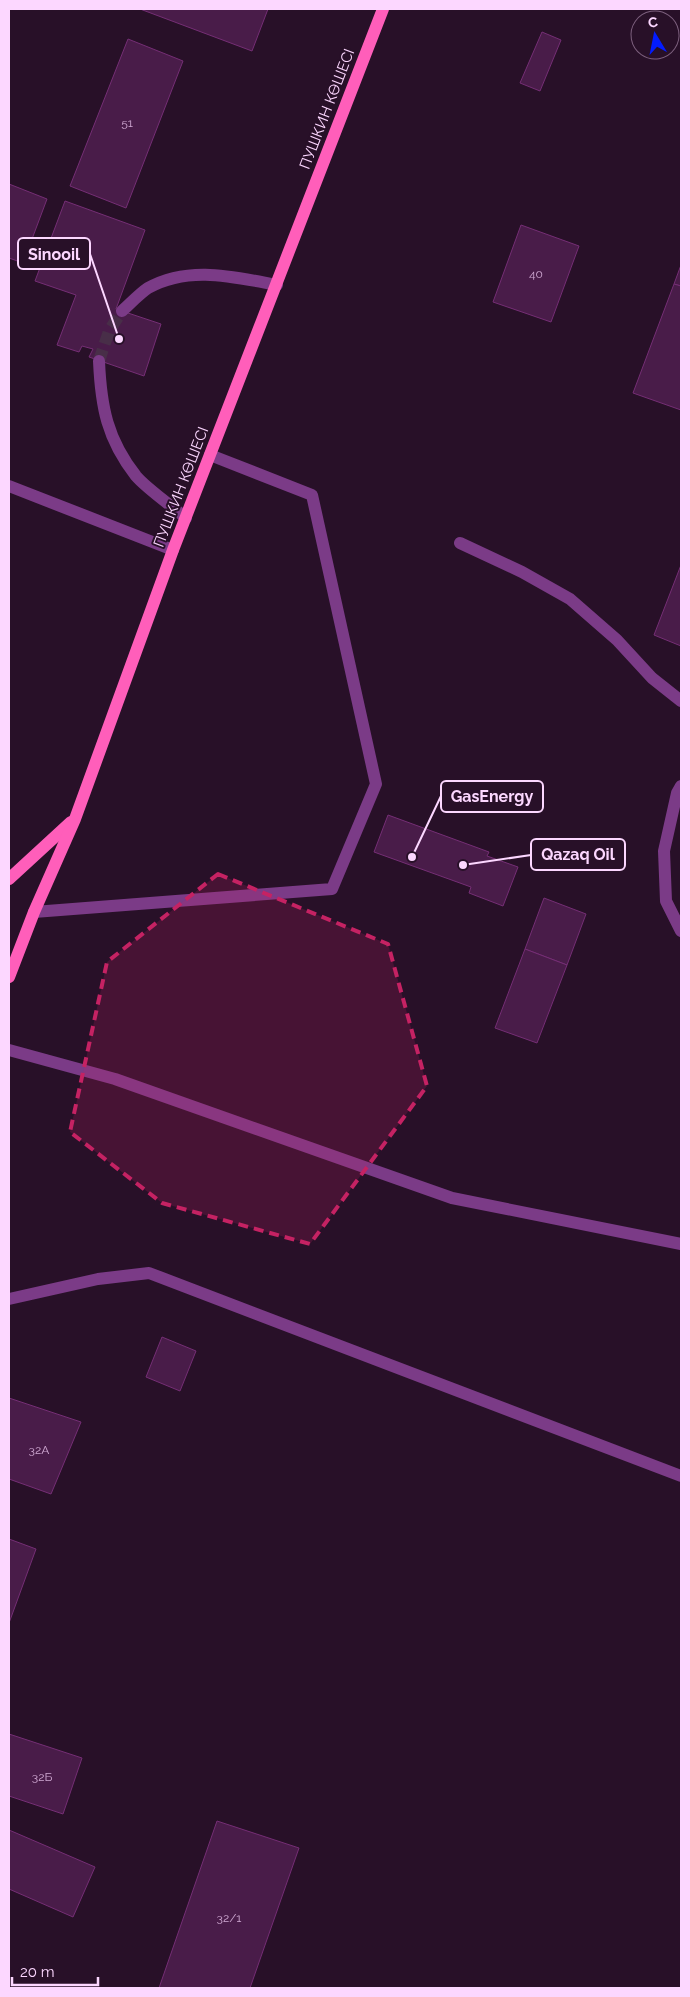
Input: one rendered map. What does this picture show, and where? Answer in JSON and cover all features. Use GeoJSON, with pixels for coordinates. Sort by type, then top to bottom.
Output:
{"type":"FeatureCollection","features":[{"type":"Feature","properties":{"kind":"main road","name":"ПУШКИН КӨШЕСІ"},"geometry":{"type":"LineString","coordinates":[[9,977],[34,912],[75,819],[173,550],[383,9]]}},
{"type":"Feature","properties":{"kind":"main road"},"geometry":{"type":"LineString","coordinates":[[9,879],[75,819]]}},
{"type":"Feature","properties":{"kind":"lane"},"geometry":{"type":"LineString","coordinates":[[122,311],[147,289],[174,277],[214,274],[277,285]]}},
{"type":"Feature","properties":{"kind":"lane"},"geometry":{"type":"LineString","coordinates":[[99,361],[100,392],[109,432],[136,477],[186,518]]}},
{"type":"Feature","properties":{"kind":"lane"},"geometry":{"type":"LineString","coordinates":[[34,912],[332,889],[376,784],[312,495],[210,456]]}},
{"type":"Feature","properties":{"kind":"lane"},"geometry":{"type":"LineString","coordinates":[[9,486],[173,550]]}},
{"type":"Feature","properties":{"kind":"lane"},"geometry":{"type":"LineString","coordinates":[[460,543],[522,572],[570,599],[617,640],[652,678],[681,701]]}},
{"type":"Feature","properties":{"kind":"lane"},"geometry":{"type":"LineString","coordinates":[[681,786],[677,793],[664,851],[666,901],[681,931]]}},
{"type":"Feature","properties":{"kind":"lane"},"geometry":{"type":"LineString","coordinates":[[9,1050],[115,1079],[452,1198],[681,1244]]}},
{"type":"Feature","properties":{"kind":"lane"},"geometry":{"type":"LineString","coordinates":[[9,1299],[98,1279],[149,1273],[681,1476]]}},
{"type":"Feature","properties":{"kind":"highlighted area"},"geometry":{"type":"Polygon","coordinates":[[[218,874],[388,944],[427,1086],[310,1244],[162,1203],[70,1132],[107,962],[218,874]]]}},
{"type":"Feature","properties":{"kind":"building"},"geometry":{"type":"Polygon","coordinates":[[[140,9],[268,9],[252,51],[140,9]]]}},
{"type":"Feature","properties":{"kind":"building"},"geometry":{"type":"Polygon","coordinates":[[[542,32],[561,40],[540,91],[520,83],[542,32]]]}},
{"type":"Feature","properties":{"kind":"building"},"geometry":{"type":"Polygon","coordinates":[[[128,39],[183,61],[126,208],[70,186],[128,39]]]}},
{"type":"Feature","properties":{"kind":"building"},"geometry":{"type":"Polygon","coordinates":[[[9,184],[47,199],[23,263],[9,258],[9,184]]]}},
{"type":"Feature","properties":{"kind":"building"},"geometry":{"type":"Polygon","coordinates":[[[65,201],[145,230],[116,309],[161,324],[144,376],[89,357],[93,349],[82,346],[79,352],[57,345],[76,295],[35,281],[65,201]]]}},
{"type":"Feature","properties":{"kind":"building"},"geometry":{"type":"Polygon","coordinates":[[[521,225],[579,246],[551,322],[493,302],[521,225]]]}},
{"type":"Feature","properties":{"kind":"building"},"geometry":{"type":"Polygon","coordinates":[[[681,265],[681,286],[674,284],[681,265]]]}},
{"type":"Feature","properties":{"kind":"building"},"geometry":{"type":"Polygon","coordinates":[[[674,284],[681,286],[681,410],[633,393],[674,284]]]}},
{"type":"Feature","properties":{"kind":"building"},"geometry":{"type":"Polygon","coordinates":[[[681,565],[681,646],[654,635],[681,565]]]}},
{"type":"Feature","properties":{"kind":"building"},"geometry":{"type":"Polygon","coordinates":[[[388,815],[489,852],[487,856],[518,867],[503,906],[469,893],[471,887],[374,852],[388,815]]]}},
{"type":"Feature","properties":{"kind":"building"},"geometry":{"type":"Polygon","coordinates":[[[544,898],[586,914],[567,965],[525,949],[544,898]]]}},
{"type":"Feature","properties":{"kind":"building"},"geometry":{"type":"Polygon","coordinates":[[[525,949],[567,965],[537,1043],[495,1028],[525,949]]]}},
{"type":"Feature","properties":{"kind":"building"},"geometry":{"type":"Polygon","coordinates":[[[162,1337],[196,1351],[180,1391],[146,1377],[162,1337]]]}},
{"type":"Feature","properties":{"kind":"building"},"geometry":{"type":"Polygon","coordinates":[[[9,1398],[81,1422],[51,1494],[9,1479],[9,1398]]]}},
{"type":"Feature","properties":{"kind":"building"},"geometry":{"type":"Polygon","coordinates":[[[9,1539],[36,1549],[9,1623],[9,1539]]]}},
{"type":"Feature","properties":{"kind":"building"},"geometry":{"type":"Polygon","coordinates":[[[9,1734],[82,1758],[63,1814],[9,1796],[9,1734]]]}},
{"type":"Feature","properties":{"kind":"building"},"geometry":{"type":"Polygon","coordinates":[[[217,1821],[299,1848],[250,1988],[159,1988],[217,1821]]]}},
{"type":"Feature","properties":{"kind":"building"},"geometry":{"type":"Polygon","coordinates":[[[9,1830],[95,1867],[73,1917],[9,1889],[9,1830]]]}},
{"type":"Feature","properties":{"kind":"tunnel"},"geometry":{"type":"LineString","coordinates":[[99,361],[109,331],[122,311]]}},
{"type":"Feature","properties":{"kind":"place","name":"Sinooil"},"geometry":{"type":"Point","coordinates":[119,339]}},
{"type":"Feature","properties":{"kind":"place","name":"GasEnergy"},"geometry":{"type":"Point","coordinates":[412,857]}},
{"type":"Feature","properties":{"kind":"place","name":"Qazaq Oil"},"geometry":{"type":"Point","coordinates":[463,865]}}]}
